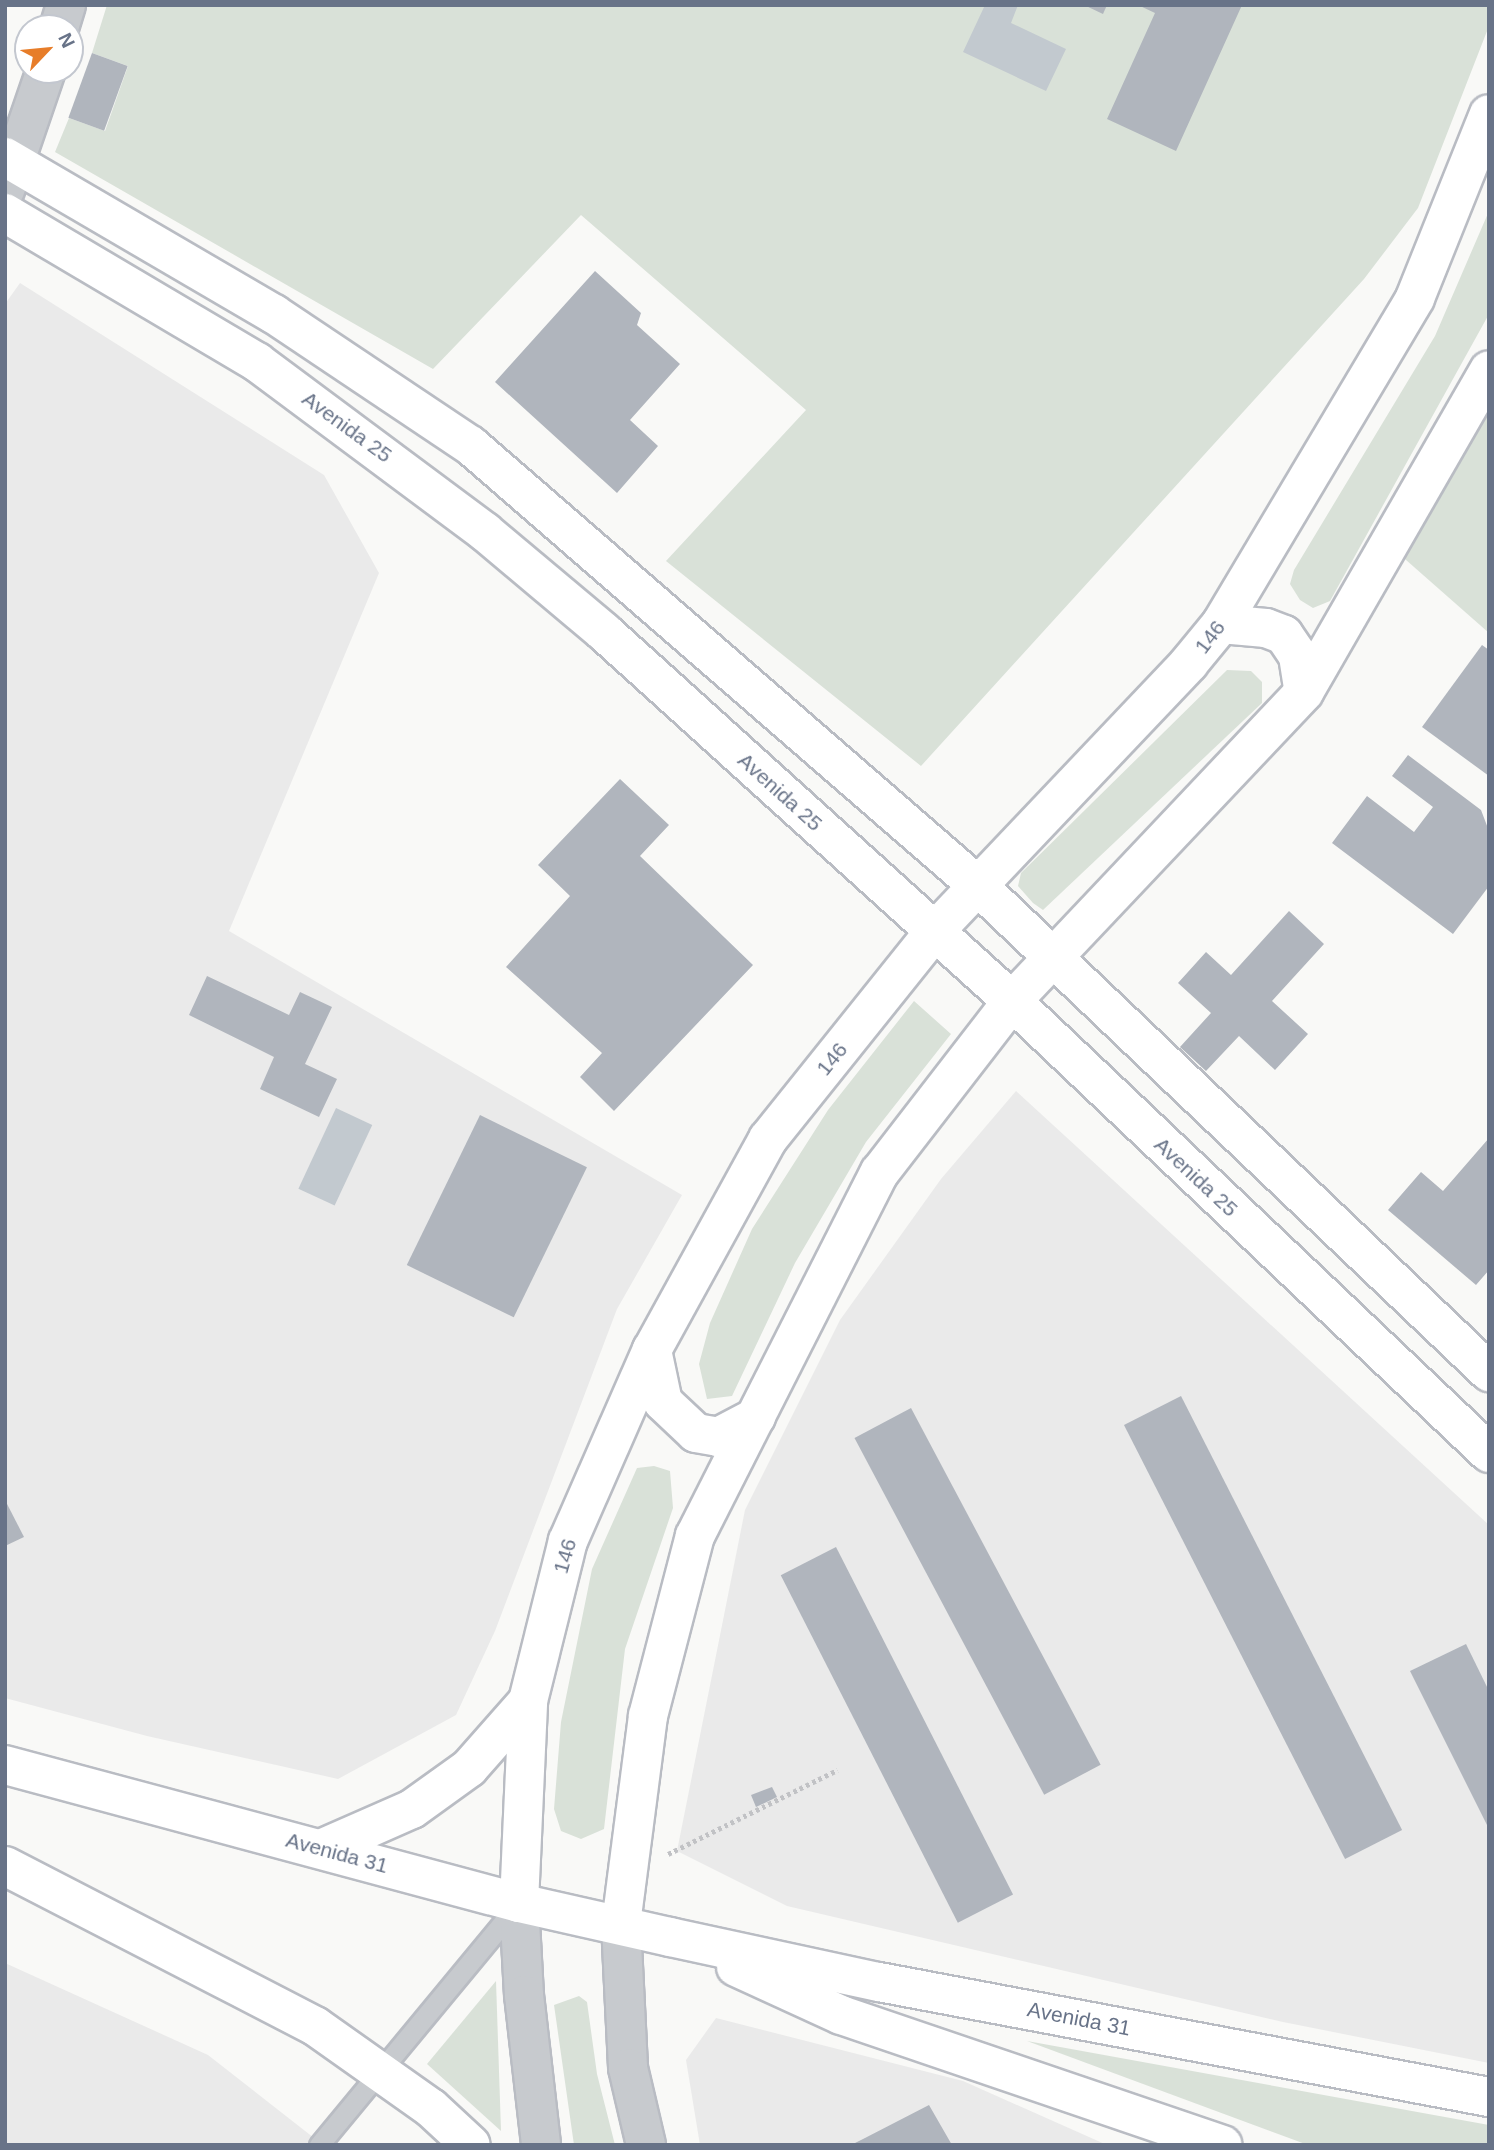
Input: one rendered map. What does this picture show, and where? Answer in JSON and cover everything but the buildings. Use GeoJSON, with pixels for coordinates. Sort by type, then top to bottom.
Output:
{"type":"FeatureCollection","features":[{"type":"Feature","properties":{"kind":"main road","name":"146"},"geometry":{"type":"LineString","coordinates":[[519,1903],[528,1701],[568,1541],[652,1350],[768,1139],[934,932],[1189,663],[1221,624],[1415,298],[1489,114]]}},
{"type":"Feature","properties":{"kind":"main road"},"geometry":{"type":"LineString","coordinates":[[10,169],[274,314],[470,445],[977,885],[1489,1372]]}},
{"type":"Feature","properties":{"kind":"main road","name":"Avenida 25"},"geometry":{"type":"LineString","coordinates":[[5,213],[257,362],[436,491],[604,632],[1012,1001],[1489,1453]]}},
{"type":"Feature","properties":{"kind":"main road"},"geometry":{"type":"LineString","coordinates":[[621,1924],[648,1716],[695,1536],[880,1172],[1012,1001],[1304,692],[1489,370]]}},
{"type":"Feature","properties":{"kind":"main road"},"geometry":{"type":"LineString","coordinates":[[1221,624],[1266,628],[1284,635],[1298,656],[1304,692]]}},
{"type":"Feature","properties":{"kind":"main road"},"geometry":{"type":"LineString","coordinates":[[652,1350],[663,1402],[696,1433],[718,1437],[756,1417]]}},
{"type":"Feature","properties":{"kind":"main road"},"geometry":{"type":"LineString","coordinates":[[321,1849],[412,1809],[458,1777],[528,1701]]}},
{"type":"Feature","properties":{"kind":"main road","name":"Avenida 31"},"geometry":{"type":"LineString","coordinates":[[5,1765],[519,1903],[670,1937],[879,1982],[1489,2097]]}},
{"type":"Feature","properties":{"kind":"main road"},"geometry":{"type":"LineString","coordinates":[[5,1866],[315,2026],[431,2108],[471,2145]]}},
{"type":"Feature","properties":{"kind":"main road","name":"Avenida 31"},"geometry":{"type":"LineString","coordinates":[[670,1937],[841,2015],[1222,2145]]}},
{"type":"Feature","properties":{"kind":"street"},"geometry":{"type":"LineString","coordinates":[[10,169],[41,84]]}},
{"type":"Feature","properties":{"kind":"street","name":"146"},"geometry":{"type":"LineString","coordinates":[[519,1903],[524,1995],[541,2145]]}},
{"type":"Feature","properties":{"kind":"street"},"geometry":{"type":"LineString","coordinates":[[621,1924],[628,2068],[646,2145]]}},
{"type":"Feature","properties":{"kind":"lane"},"geometry":{"type":"LineString","coordinates":[[319,2145],[519,1903]]}},
{"type":"Feature","properties":{"kind":"path"},"geometry":{"type":"LineString","coordinates":[[627,1875],[837,1770]]}},
{"type":"Feature","properties":{"kind":"shaded area"},"geometry":{"type":"Polygon","coordinates":[[[107,5],[1489,5],[1489,26],[1418,208],[1364,279],[921,766],[666,561],[806,410],[581,215],[433,369],[55,152],[69,118],[105,131],[128,66],[92,53],[107,5]]]}},
{"type":"Feature","properties":{"kind":"shaded area"},"geometry":{"type":"Polygon","coordinates":[[[985,5],[1018,5],[1011,23],[1066,49],[1046,91],[963,52],[985,5]]]}},
{"type":"Feature","properties":{"kind":"shaded area"},"geometry":{"type":"Polygon","coordinates":[[[1489,211],[1489,314],[1330,601],[1313,608],[1300,600],[1290,584],[1294,570],[1435,336],[1489,211]]]}},
{"type":"Feature","properties":{"kind":"shaded area"},"geometry":{"type":"Polygon","coordinates":[[[20,283],[324,475],[379,573],[229,931],[682,1195],[617,1309],[495,1631],[456,1715],[338,1779],[147,1736],[5,1698],[5,304],[20,283]]]}},
{"type":"Feature","properties":{"kind":"shaded area"},"geometry":{"type":"Polygon","coordinates":[[[1489,370],[1489,633],[1389,545],[1489,370]]]}},
{"type":"Feature","properties":{"kind":"shaded area"},"geometry":{"type":"Polygon","coordinates":[[[1227,670],[1251,671],[1262,682],[1262,703],[1043,910],[1033,903],[1018,886],[1021,873],[1227,670]]]}},
{"type":"Feature","properties":{"kind":"shaded area"},"geometry":{"type":"Polygon","coordinates":[[[914,1001],[951,1034],[866,1142],[795,1263],[732,1396],[707,1399],[699,1364],[710,1323],[752,1229],[828,1110],[914,1001]]]}},
{"type":"Feature","properties":{"kind":"shaded area"},"geometry":{"type":"Polygon","coordinates":[[[1016,1091],[1489,1525],[1489,2063],[1283,2022],[787,1906],[677,1851],[745,1510],[840,1320],[941,1179],[1016,1091]]]}},
{"type":"Feature","properties":{"kind":"shaded area"},"geometry":{"type":"Polygon","coordinates":[[[336,1108],[372,1125],[335,1206],[298,1189],[336,1108]]]}},
{"type":"Feature","properties":{"kind":"shaded area"},"geometry":{"type":"Polygon","coordinates":[[[654,1466],[670,1471],[673,1508],[625,1649],[604,1829],[581,1839],[561,1831],[554,1809],[561,1722],[592,1569],[637,1468],[654,1466]]]}},
{"type":"Feature","properties":{"kind":"shaded area"},"geometry":{"type":"Polygon","coordinates":[[[5,1963],[208,2055],[323,2145],[5,2145],[5,1963]]]}},
{"type":"Feature","properties":{"kind":"shaded area"},"geometry":{"type":"Polygon","coordinates":[[[496,1981],[501,2131],[427,2064],[496,1981]]]}},
{"type":"Feature","properties":{"kind":"shaded area"},"geometry":{"type":"Polygon","coordinates":[[[579,1996],[587,2002],[597,2074],[615,2145],[574,2145],[554,2005],[579,1996]]]}},
{"type":"Feature","properties":{"kind":"shaded area"},"geometry":{"type":"Polygon","coordinates":[[[716,2018],[963,2081],[1107,2145],[700,2145],[686,2060],[716,2018]]]}},
{"type":"Feature","properties":{"kind":"shaded area"},"geometry":{"type":"Polygon","coordinates":[[[1027,2041],[1489,2125],[1489,2145],[1308,2145],[1027,2041]]]}}]}
